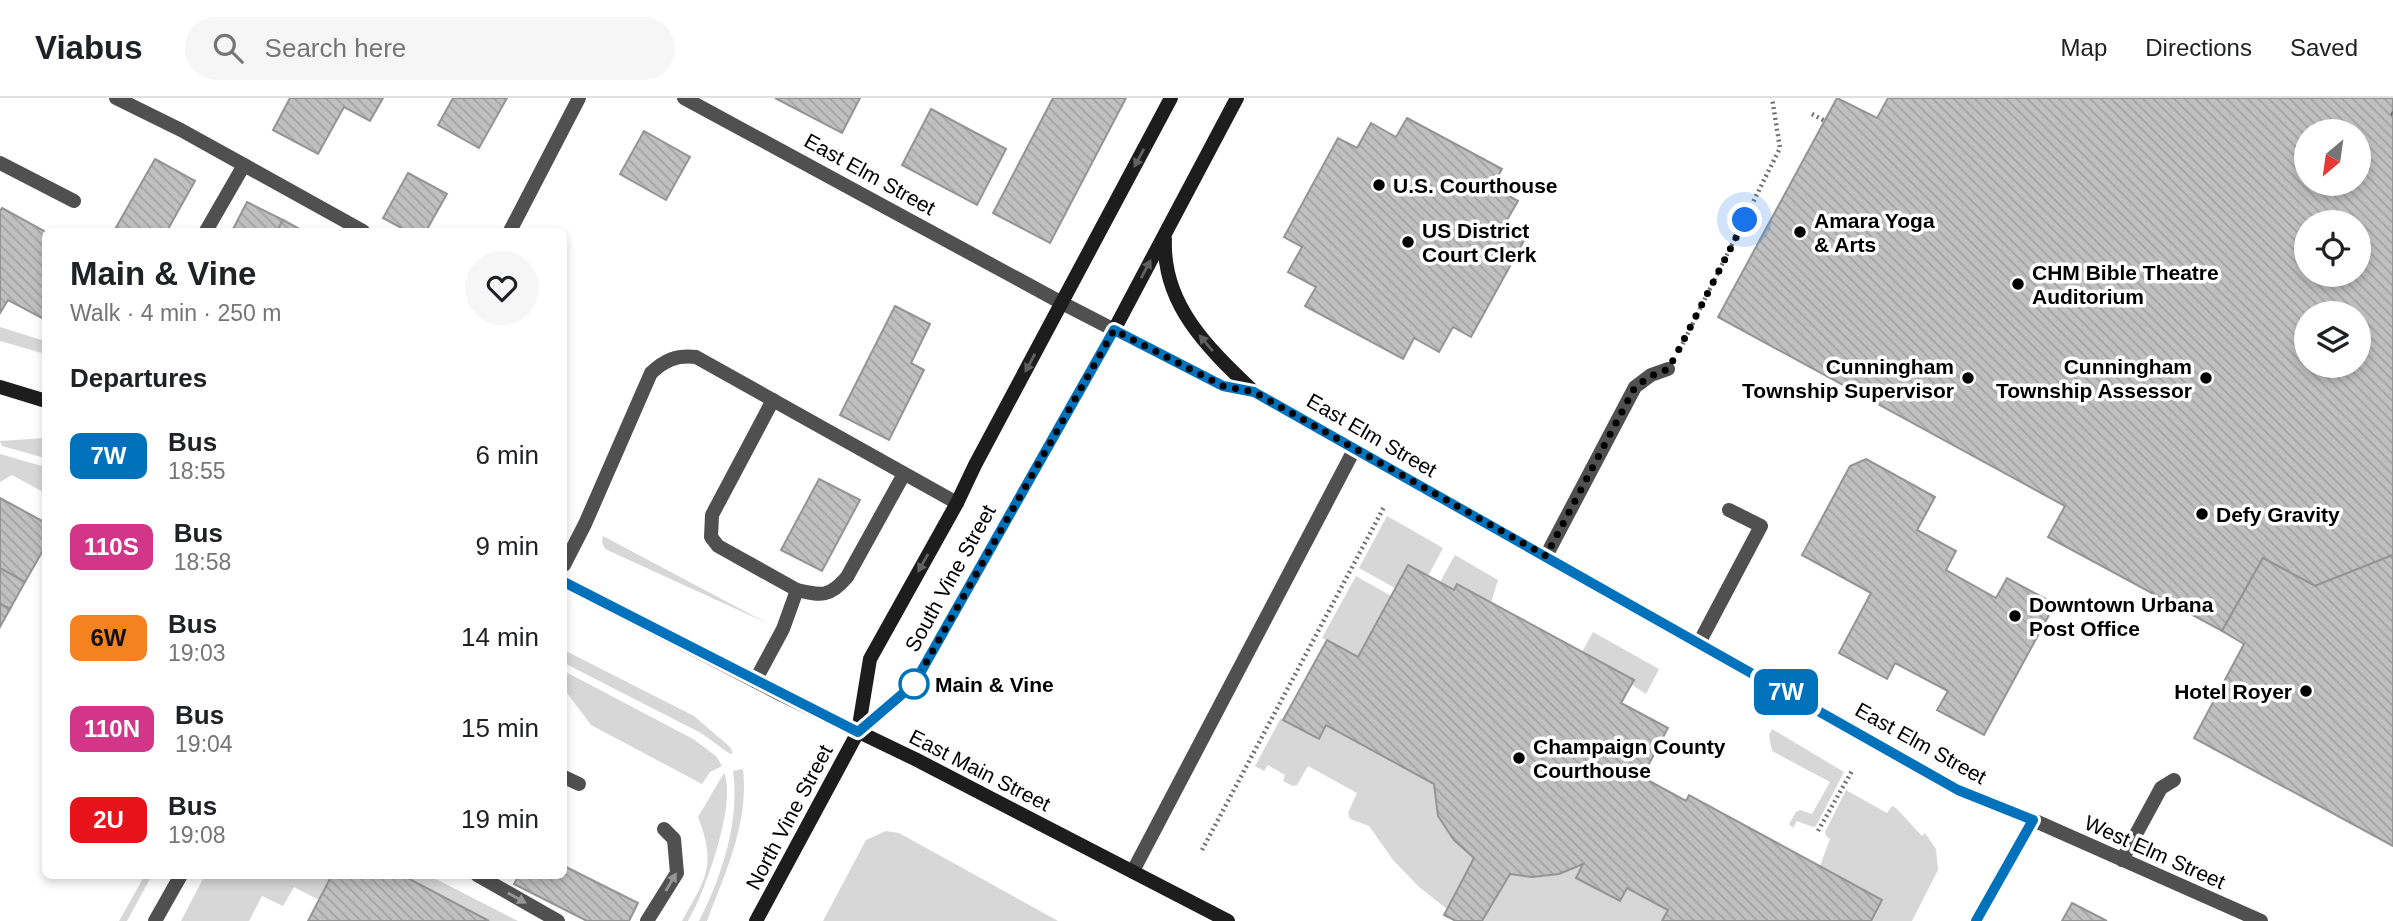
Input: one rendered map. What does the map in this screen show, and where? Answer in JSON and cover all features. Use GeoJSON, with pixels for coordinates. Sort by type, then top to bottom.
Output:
{"type":"FeatureCollection","features":[{"type":"Feature","properties":{"kind":"main road","name":"South Vine Street"},"geometry":{"type":"LineString","coordinates":[[858,732],[870,659],[957,503],[1171,98]]}},
{"type":"Feature","properties":{"kind":"main road","name":"South Vine Street"},"geometry":{"type":"LineString","coordinates":[[858,732],[914,684],[1114,330],[1237,98]]}},
{"type":"Feature","properties":{"kind":"main road"},"geometry":{"type":"LineString","coordinates":[[1165,232],[1167,276],[1185,313],[1207,345],[1254,392]]}},
{"type":"Feature","properties":{"kind":"main road"},"geometry":{"type":"LineString","coordinates":[[0,387],[42,400]]}},
{"type":"Feature","properties":{"kind":"main road","name":"East Main Street"},"geometry":{"type":"LineString","coordinates":[[567,584],[1227,921]]}},
{"type":"Feature","properties":{"kind":"main road","name":"North Vine Street"},"geometry":{"type":"LineString","coordinates":[[756,921],[858,732]]}},
{"type":"Feature","properties":{"kind":"street"},"geometry":{"type":"LineString","coordinates":[[116,98],[180,130],[358,228]]}},
{"type":"Feature","properties":{"kind":"street"},"geometry":{"type":"LineString","coordinates":[[512,228],[579,98]]}},
{"type":"Feature","properties":{"kind":"street","name":"East Elm Street"},"geometry":{"type":"LineString","coordinates":[[684,98],[1114,330],[1223,386],[1254,392],[1958,790],[2033,820]]}},
{"type":"Feature","properties":{"kind":"street"},"geometry":{"type":"LineString","coordinates":[[0,163],[74,201]]}},
{"type":"Feature","properties":{"kind":"street"},"geometry":{"type":"LineString","coordinates":[[208,228],[244,165]]}},
{"type":"Feature","properties":{"kind":"street"},"geometry":{"type":"LineString","coordinates":[[567,559],[585,524],[650,373],[664,362],[681,355],[696,357],[957,503]]}},
{"type":"Feature","properties":{"kind":"street"},"geometry":{"type":"LineString","coordinates":[[1546,556],[1635,387],[1668,369]]}},
{"type":"Feature","properties":{"kind":"street"},"geometry":{"type":"LineString","coordinates":[[773,400],[712,515],[711,537],[718,547],[797,590],[815,594],[835,591],[847,577],[904,474]]}},
{"type":"Feature","properties":{"kind":"street"},"geometry":{"type":"LineString","coordinates":[[1133,871],[1354,450]]}},
{"type":"Feature","properties":{"kind":"street"},"geometry":{"type":"LineString","coordinates":[[1699,643],[1761,527],[1729,510]]}},
{"type":"Feature","properties":{"kind":"street"},"geometry":{"type":"LineString","coordinates":[[755,681],[783,629],[797,590]]}},
{"type":"Feature","properties":{"kind":"street"},"geometry":{"type":"LineString","coordinates":[[567,778],[579,784]]}},
{"type":"Feature","properties":{"kind":"street"},"geometry":{"type":"LineString","coordinates":[[2122,860],[2161,788],[2174,780]]}},
{"type":"Feature","properties":{"kind":"street"},"geometry":{"type":"LineString","coordinates":[[1976,921],[2033,820]]}},
{"type":"Feature","properties":{"kind":"street","name":"West Elm Street"},"geometry":{"type":"LineString","coordinates":[[2033,820],[2261,921]]}},
{"type":"Feature","properties":{"kind":"street"},"geometry":{"type":"LineString","coordinates":[[648,921],[677,873],[669,834]]}},
{"type":"Feature","properties":{"kind":"street"},"geometry":{"type":"LineString","coordinates":[[155,921],[179,879]]}},
{"type":"Feature","properties":{"kind":"street"},"geometry":{"type":"LineString","coordinates":[[484,879],[558,921]]}},
{"type":"Feature","properties":{"kind":"path"},"geometry":{"type":"LineString","coordinates":[[1668,369],[1780,148],[1772,98]]}},
{"type":"Feature","properties":{"kind":"path"},"geometry":{"type":"LineString","coordinates":[[1812,114],[1825,121]]}},
{"type":"Feature","properties":{"kind":"path"},"geometry":{"type":"LineString","coordinates":[[1202,850],[1384,507]]}},
{"type":"Feature","properties":{"kind":"path"},"geometry":{"type":"LineString","coordinates":[[1818,831],[1853,769]]}},
{"type":"Feature","properties":{"kind":"shaded area"},"geometry":{"type":"Polygon","coordinates":[[[0,327],[42,340],[42,353],[0,341],[0,327]]]}},
{"type":"Feature","properties":{"kind":"shaded area"},"geometry":{"type":"Polygon","coordinates":[[[42,438],[42,457],[2,446],[0,441],[42,438]]]}},
{"type":"Feature","properties":{"kind":"shaded area"},"geometry":{"type":"Polygon","coordinates":[[[0,454],[42,466],[42,491],[12,475],[0,482],[0,454]]]}},
{"type":"Feature","properties":{"kind":"shaded area"},"geometry":{"type":"Polygon","coordinates":[[[1387,516],[1443,548],[1428,576],[1408,565],[1395,588],[1359,568],[1387,516]]]}},
{"type":"Feature","properties":{"kind":"shaded area"},"geometry":{"type":"Polygon","coordinates":[[[603,536],[767,623],[605,549],[603,536]]]}},
{"type":"Feature","properties":{"kind":"shaded area"},"geometry":{"type":"Polygon","coordinates":[[[1455,555],[1498,580],[1491,603],[1457,585],[1454,590],[1440,582],[1455,555]]]}},
{"type":"Feature","properties":{"kind":"shaded area"},"geometry":{"type":"Polygon","coordinates":[[[1356,576],[1391,596],[1358,657],[1322,638],[1356,576]]]}},
{"type":"Feature","properties":{"kind":"shaded area"},"geometry":{"type":"Polygon","coordinates":[[[1593,632],[1659,669],[1646,694],[1582,652],[1593,632]]]}},
{"type":"Feature","properties":{"kind":"shaded area"},"geometry":{"type":"Polygon","coordinates":[[[567,652],[694,716],[730,747],[733,753],[730,754],[701,733],[567,665],[567,652]]]}},
{"type":"Feature","properties":{"kind":"shaded area"},"geometry":{"type":"Polygon","coordinates":[[[567,673],[693,739],[716,756],[722,766],[710,772],[702,784],[591,725],[567,693],[567,673]]]}},
{"type":"Feature","properties":{"kind":"shaded area"},"geometry":{"type":"Polygon","coordinates":[[[1281,718],[1318,739],[1326,725],[1434,784],[1445,826],[1474,858],[1447,909],[1419,887],[1393,860],[1369,826],[1350,819],[1348,813],[1357,793],[1308,766],[1297,785],[1293,786],[1283,781],[1285,775],[1268,765],[1264,771],[1255,766],[1281,718]]]}},
{"type":"Feature","properties":{"kind":"shaded area"},"geometry":{"type":"Polygon","coordinates":[[[1772,729],[1844,772],[1816,826],[1797,821],[1793,828],[1789,824],[1800,810],[1812,814],[1830,782],[1772,751],[1769,735],[1772,729]]]}},
{"type":"Feature","properties":{"kind":"shaded area"},"geometry":{"type":"Polygon","coordinates":[[[743,769],[743,809],[734,846],[707,921],[699,921],[715,886],[727,848],[734,809],[733,771],[743,769]]]}},
{"type":"Feature","properties":{"kind":"shaded area"},"geometry":{"type":"Polygon","coordinates":[[[724,773],[727,787],[726,805],[717,848],[695,908],[688,921],[682,921],[703,882],[708,860],[698,817],[724,773]]]}},
{"type":"Feature","properties":{"kind":"shaded area"},"geometry":{"type":"Polygon","coordinates":[[[1846,790],[1887,813],[1892,806],[1896,808],[1922,836],[1925,833],[1936,849],[1938,870],[1912,921],[1871,921],[1882,901],[1820,866],[1830,839],[1825,832],[1846,790]]]}},
{"type":"Feature","properties":{"kind":"shaded area"},"geometry":{"type":"Polygon","coordinates":[[[886,831],[899,833],[1058,921],[823,921],[866,840],[886,831]]]}},
{"type":"Feature","properties":{"kind":"shaded area"},"geometry":{"type":"Polygon","coordinates":[[[1583,864],[1576,878],[1619,901],[1627,888],[1668,910],[1662,921],[1482,921],[1510,874],[1547,875],[1583,864]]]}},
{"type":"Feature","properties":{"kind":"shaded area"},"geometry":{"type":"Polygon","coordinates":[[[143,879],[150,879],[127,921],[119,921],[143,879]]]}},
{"type":"Feature","properties":{"kind":"shaded area"},"geometry":{"type":"Polygon","coordinates":[[[203,879],[330,879],[319,900],[294,887],[283,906],[262,896],[249,921],[181,921],[203,879]]]}},
{"type":"Feature","properties":{"kind":"shaded area"},"geometry":{"type":"Polygon","coordinates":[[[410,879],[436,879],[518,921],[489,921],[410,879]]]}},
{"type":"Feature","properties":{"kind":"building"},"geometry":{"type":"Polygon","coordinates":[[[290,98],[383,98],[370,121],[344,107],[318,154],[273,130],[290,98]]]}},
{"type":"Feature","properties":{"kind":"building"},"geometry":{"type":"Polygon","coordinates":[[[453,98],[507,98],[479,148],[438,125],[453,98]]]}},
{"type":"Feature","properties":{"kind":"building"},"geometry":{"type":"Polygon","coordinates":[[[775,98],[860,98],[842,133],[775,98]]]}},
{"type":"Feature","properties":{"kind":"building"},"geometry":{"type":"Polygon","coordinates":[[[1053,98],[1126,98],[1050,243],[993,213],[1053,98]]]}},
{"type":"Feature","properties":{"kind":"building"},"geometry":{"type":"Polygon","coordinates":[[[1837,98],[1877,118],[1888,98],[2393,98],[2393,555],[2315,586],[2263,558],[2222,631],[2048,537],[2065,506],[1718,317],[1837,98]]]}},
{"type":"Feature","properties":{"kind":"building"},"geometry":{"type":"Polygon","coordinates":[[[931,109],[1006,149],[977,205],[902,165],[931,109]]]}},
{"type":"Feature","properties":{"kind":"building","name":"US District Court Clerk"},"geometry":{"type":"Polygon","coordinates":[[[1407,118],[1502,169],[1492,187],[1518,201],[1504,225],[1526,237],[1471,337],[1453,327],[1439,352],[1414,338],[1403,359],[1305,306],[1316,287],[1288,272],[1302,247],[1284,237],[1338,138],[1357,148],[1371,123],[1396,137],[1407,118]]]}},
{"type":"Feature","properties":{"kind":"building"},"geometry":{"type":"Polygon","coordinates":[[[644,131],[690,157],[666,200],[620,174],[644,131]]]}},
{"type":"Feature","properties":{"kind":"building"},"geometry":{"type":"Polygon","coordinates":[[[155,159],[195,181],[169,228],[116,228],[155,159]]]}},
{"type":"Feature","properties":{"kind":"building"},"geometry":{"type":"Polygon","coordinates":[[[408,173],[447,194],[428,228],[401,228],[383,218],[408,173]]]}},
{"type":"Feature","properties":{"kind":"building"},"geometry":{"type":"Polygon","coordinates":[[[247,202],[283,220],[279,228],[234,228],[247,202]]]}},
{"type":"Feature","properties":{"kind":"building"},"geometry":{"type":"Polygon","coordinates":[[[2,208],[42,230],[42,318],[8,300],[0,313],[2,208]]]}},
{"type":"Feature","properties":{"kind":"building"},"geometry":{"type":"Polygon","coordinates":[[[283,220],[298,228],[279,228],[283,220]]]}},
{"type":"Feature","properties":{"kind":"building"},"geometry":{"type":"Polygon","coordinates":[[[895,306],[930,324],[911,363],[924,370],[889,440],[840,415],[895,306]]]}},
{"type":"Feature","properties":{"kind":"building"},"geometry":{"type":"Polygon","coordinates":[[[1866,459],[1935,497],[1917,530],[1956,551],[1946,570],[1996,598],[2007,578],[2055,604],[1984,735],[1937,710],[1948,691],[1895,663],[1887,679],[1839,653],[1871,593],[1802,555],[1850,466],[1866,459]]]}},
{"type":"Feature","properties":{"kind":"building"},"geometry":{"type":"Polygon","coordinates":[[[819,479],[860,500],[822,571],[781,550],[819,479]]]}},
{"type":"Feature","properties":{"kind":"building"},"geometry":{"type":"Polygon","coordinates":[[[0,498],[42,521],[42,552],[25,582],[0,568],[0,498]]]}},
{"type":"Feature","properties":{"kind":"building","name":"Hotel Royer"},"geometry":{"type":"Polygon","coordinates":[[[2393,555],[2393,846],[2194,738],[2244,644],[2222,631],[2263,558],[2315,586],[2393,555]]]}},
{"type":"Feature","properties":{"kind":"building","name":"Champaign County Courthouse"},"geometry":{"type":"Polygon","coordinates":[[[1408,565],[1454,590],[1457,584],[1634,680],[1621,703],[1668,728],[1642,777],[1686,801],[1689,795],[1882,900],[1871,921],[1662,921],[1668,910],[1627,888],[1620,901],[1576,878],[1583,864],[1559,874],[1532,877],[1510,874],[1482,921],[1456,921],[1444,915],[1474,858],[1454,840],[1438,816],[1434,784],[1326,725],[1319,739],[1283,720],[1327,640],[1358,657],[1408,565]]]}},
{"type":"Feature","properties":{"kind":"building"},"geometry":{"type":"Polygon","coordinates":[[[0,568],[25,582],[10,609],[0,604],[0,568]]]}},
{"type":"Feature","properties":{"kind":"building"},"geometry":{"type":"Polygon","coordinates":[[[0,604],[10,609],[0,627],[0,604]]]}},
{"type":"Feature","properties":{"kind":"building"},"geometry":{"type":"Polygon","coordinates":[[[567,868],[638,903],[629,921],[587,921],[514,884],[517,879],[567,879],[567,868]]]}},
{"type":"Feature","properties":{"kind":"building"},"geometry":{"type":"Polygon","coordinates":[[[330,879],[410,879],[489,921],[308,921],[330,879]]]}},
{"type":"Feature","properties":{"kind":"building"},"geometry":{"type":"Polygon","coordinates":[[[2072,903],[2107,921],[2062,921],[2072,903]]]}},
{"type":"Feature","properties":{"kind":"bus line","name":"7W"},"geometry":{"type":"LineString","coordinates":[[567,584],[858,732],[914,684],[1114,330],[1223,386],[1254,392],[1958,790],[2033,820],[1976,921]]}},
{"type":"Feature","properties":{"kind":"place","name":"U.S. Courthouse"},"geometry":{"type":"Point","coordinates":[1379,185]}},
{"type":"Feature","properties":{"kind":"place","name":"Amara Yoga & Arts"},"geometry":{"type":"Point","coordinates":[1800,232]}},
{"type":"Feature","properties":{"kind":"place","name":"US District Court Clerk"},"geometry":{"type":"Point","coordinates":[1408,242]}},
{"type":"Feature","properties":{"kind":"place","name":"CHM Bible Theatre Auditorium"},"geometry":{"type":"Point","coordinates":[2018,284]}},
{"type":"Feature","properties":{"kind":"place","name":"Cunningham Township Supervisor"},"geometry":{"type":"Point","coordinates":[1968,378]}},
{"type":"Feature","properties":{"kind":"place","name":"Cunningham Township Assessor"},"geometry":{"type":"Point","coordinates":[2206,378]}},
{"type":"Feature","properties":{"kind":"place","name":"Defy Gravity"},"geometry":{"type":"Point","coordinates":[2202,514]}},
{"type":"Feature","properties":{"kind":"place","name":"Downtown Urbana Post Office"},"geometry":{"type":"Point","coordinates":[2015,616]}},
{"type":"Feature","properties":{"kind":"place","name":"Main & Vine"},"geometry":{"type":"Point","coordinates":[914,684]}},
{"type":"Feature","properties":{"kind":"place","name":"Hotel Royer"},"geometry":{"type":"Point","coordinates":[2306,691]}},
{"type":"Feature","properties":{"kind":"place","name":"Champaign County Courthouse"},"geometry":{"type":"Point","coordinates":[1519,758]}},
{"type":"Feature","properties":{"kind":"route"},"geometry":{"type":"LineString","coordinates":[[914,684],[1114,330],[1223,386],[1254,392],[1546,556],[1635,387],[1668,369],[1745,220]]}}]}
